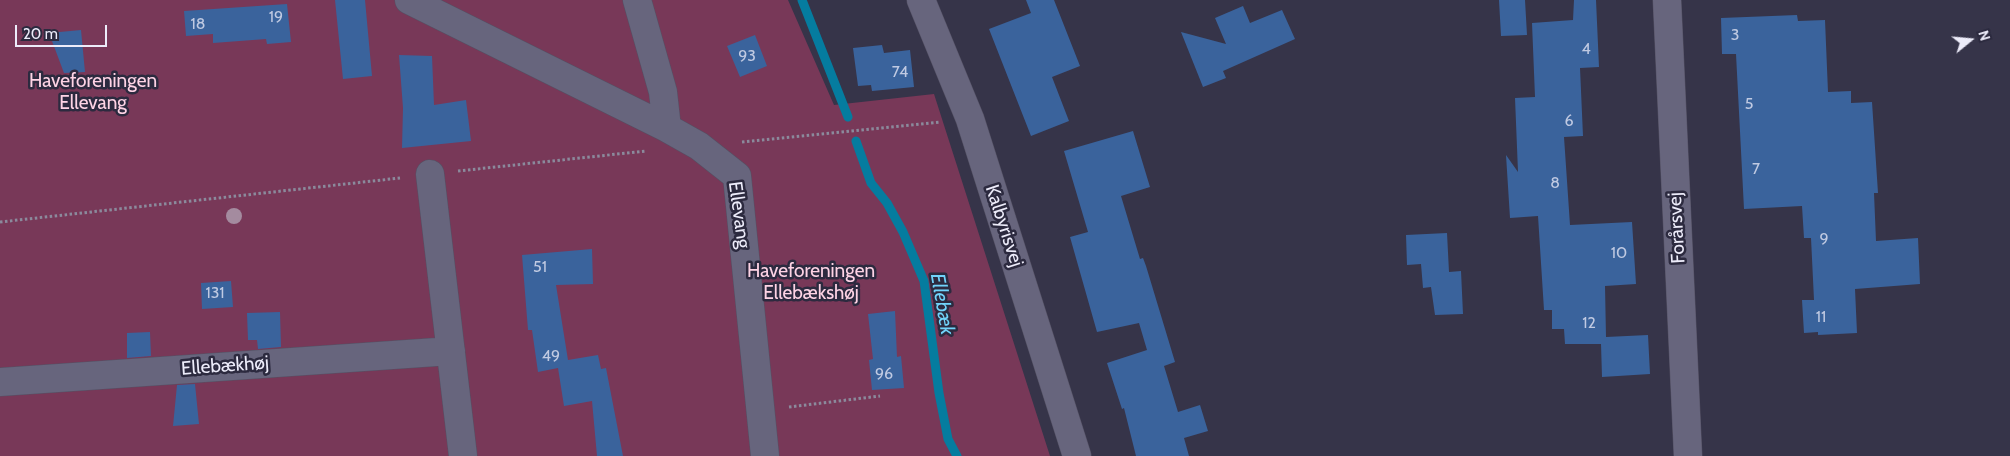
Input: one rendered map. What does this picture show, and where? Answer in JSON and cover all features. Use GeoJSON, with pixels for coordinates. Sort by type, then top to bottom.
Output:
{"type":"FeatureCollection","features":[{"type":"Feature","properties":{"kind":"street","name":"Ellevang"},"geometry":{"type":"LineString","coordinates":[[409,0],[667,128],[699,146],[737,176],[765,456]]}},
{"type":"Feature","properties":{"kind":"street"},"geometry":{"type":"LineString","coordinates":[[637,0],[663,92],[667,128]]}},
{"type":"Feature","properties":{"kind":"street","name":"Kalbyrisvej"},"geometry":{"type":"LineString","coordinates":[[920,0],[970,119],[1077,456]]}},
{"type":"Feature","properties":{"kind":"street","name":"Forårsvej"},"geometry":{"type":"LineString","coordinates":[[1667,0],[1688,456]]}},
{"type":"Feature","properties":{"kind":"street"},"geometry":{"type":"LineString","coordinates":[[430,174],[463,456]]}},
{"type":"Feature","properties":{"kind":"street","name":"Ellebækhøj"},"geometry":{"type":"LineString","coordinates":[[0,382],[451,351]]}},
{"type":"Feature","properties":{"kind":"path"},"geometry":{"type":"LineString","coordinates":[[699,146],[970,119]]}},
{"type":"Feature","properties":{"kind":"path"},"geometry":{"type":"LineString","coordinates":[[0,222],[651,151]]}},
{"type":"Feature","properties":{"kind":"path"},"geometry":{"type":"LineString","coordinates":[[782,408],[880,396]]}},
{"type":"Feature","properties":{"kind":"green space","name":"Haveforeningen Ellebækshøj"},"geometry":{"type":"Polygon","coordinates":[[[0,0],[788,0],[834,105],[934,94],[1050,456],[0,456],[0,0]]]}},
{"type":"Feature","properties":{"kind":"building"},"geometry":{"type":"Polygon","coordinates":[[[335,0],[365,0],[372,76],[343,79],[335,0]]]}},
{"type":"Feature","properties":{"kind":"building"},"geometry":{"type":"Polygon","coordinates":[[[1026,0],[1054,0],[1080,66],[1052,77],[1069,121],[1031,136],[989,29],[1031,13],[1026,0]]]}},
{"type":"Feature","properties":{"kind":"building"},"geometry":{"type":"Polygon","coordinates":[[[1499,0],[1525,0],[1527,35],[1501,36],[1499,0]]]}},
{"type":"Feature","properties":{"kind":"building"},"geometry":{"type":"Polygon","coordinates":[[[1574,0],[1596,0],[1599,67],[1580,68],[1583,136],[1564,137],[1570,225],[1632,222],[1636,284],[1605,286],[1606,337],[1648,335],[1650,374],[1602,377],[1601,344],[1565,344],[1564,329],[1552,329],[1552,310],[1544,310],[1538,216],[1510,218],[1506,155],[1518,172],[1515,98],[1535,97],[1532,23],[1573,20],[1574,0]]]}},
{"type":"Feature","properties":{"kind":"building"},"geometry":{"type":"Polygon","coordinates":[[[287,4],[291,42],[267,44],[266,39],[213,43],[213,34],[186,36],[184,11],[287,4]]]}},
{"type":"Feature","properties":{"kind":"building"},"geometry":{"type":"Polygon","coordinates":[[[1243,6],[1250,23],[1282,10],[1295,39],[1223,71],[1226,78],[1203,87],[1181,32],[1226,44],[1215,18],[1243,6]]]}},
{"type":"Feature","properties":{"kind":"building"},"geometry":{"type":"Polygon","coordinates":[[[1797,15],[1798,21],[1825,20],[1828,92],[1851,91],[1851,103],[1872,102],[1878,193],[1874,193],[1876,241],[1918,238],[1920,284],[1855,289],[1857,333],[1818,335],[1818,332],[1804,333],[1802,300],[1814,300],[1811,238],[1804,238],[1802,206],[1744,209],[1736,54],[1722,54],[1721,18],[1797,15]]]}},
{"type":"Feature","properties":{"kind":"building"},"geometry":{"type":"Polygon","coordinates":[[[81,30],[85,72],[64,73],[49,33],[81,30]]]}},
{"type":"Feature","properties":{"kind":"building"},"geometry":{"type":"Polygon","coordinates":[[[755,35],[767,66],[740,77],[727,46],[755,35]]]}},
{"type":"Feature","properties":{"kind":"building"},"geometry":{"type":"Polygon","coordinates":[[[882,45],[884,53],[910,50],[914,87],[872,91],[871,85],[858,86],[853,48],[882,45]]]}},
{"type":"Feature","properties":{"kind":"building"},"geometry":{"type":"Polygon","coordinates":[[[399,55],[432,56],[434,105],[466,100],[471,141],[402,148],[403,108],[399,55]]]}},
{"type":"Feature","properties":{"kind":"building"},"geometry":{"type":"Polygon","coordinates":[[[1133,131],[1150,187],[1121,196],[1140,259],[1143,258],[1146,266],[1175,362],[1164,366],[1178,412],[1200,405],[1208,431],[1184,438],[1189,456],[1136,456],[1124,408],[1122,409],[1107,363],[1147,350],[1139,323],[1097,332],[1070,237],[1088,232],[1064,151],[1133,131]]]}},
{"type":"Feature","properties":{"kind":"building"},"geometry":{"type":"Polygon","coordinates":[[[1447,233],[1449,272],[1461,271],[1463,314],[1435,315],[1431,287],[1423,288],[1421,264],[1407,265],[1406,235],[1447,233]]]}},
{"type":"Feature","properties":{"kind":"building"},"geometry":{"type":"Polygon","coordinates":[[[592,249],[593,284],[556,285],[568,360],[598,355],[601,369],[606,368],[623,456],[597,456],[592,401],[564,406],[558,368],[538,372],[532,330],[528,330],[522,255],[592,249]]]}},
{"type":"Feature","properties":{"kind":"building"},"geometry":{"type":"Polygon","coordinates":[[[231,281],[233,307],[202,309],[201,283],[231,281]]]}},
{"type":"Feature","properties":{"kind":"building"},"geometry":{"type":"Polygon","coordinates":[[[895,311],[897,357],[901,356],[904,388],[872,390],[869,360],[873,359],[868,314],[895,311]]]}},
{"type":"Feature","properties":{"kind":"building"},"geometry":{"type":"Polygon","coordinates":[[[280,312],[281,347],[258,349],[257,340],[248,340],[247,313],[280,312]]]}},
{"type":"Feature","properties":{"kind":"building"},"geometry":{"type":"Polygon","coordinates":[[[150,332],[151,356],[127,358],[127,333],[150,332]]]}},
{"type":"Feature","properties":{"kind":"building"},"geometry":{"type":"Polygon","coordinates":[[[195,384],[199,424],[173,426],[177,385],[195,384]]]}},
{"type":"Feature","properties":{"kind":"waterway","name":"Ellebæk"},"geometry":{"type":"LineString","coordinates":[[802,0],[848,117]]}},
{"type":"Feature","properties":{"kind":"waterway","name":"Ellebæk"},"geometry":{"type":"LineString","coordinates":[[856,141],[871,183],[887,203],[903,232],[924,281],[939,393],[948,439],[957,456]]}},
{"type":"Feature","properties":{"kind":"park label","name":"Haveforeningen Ellevang"},"geometry":{"type":"Point","coordinates":[93,92]}}]}
